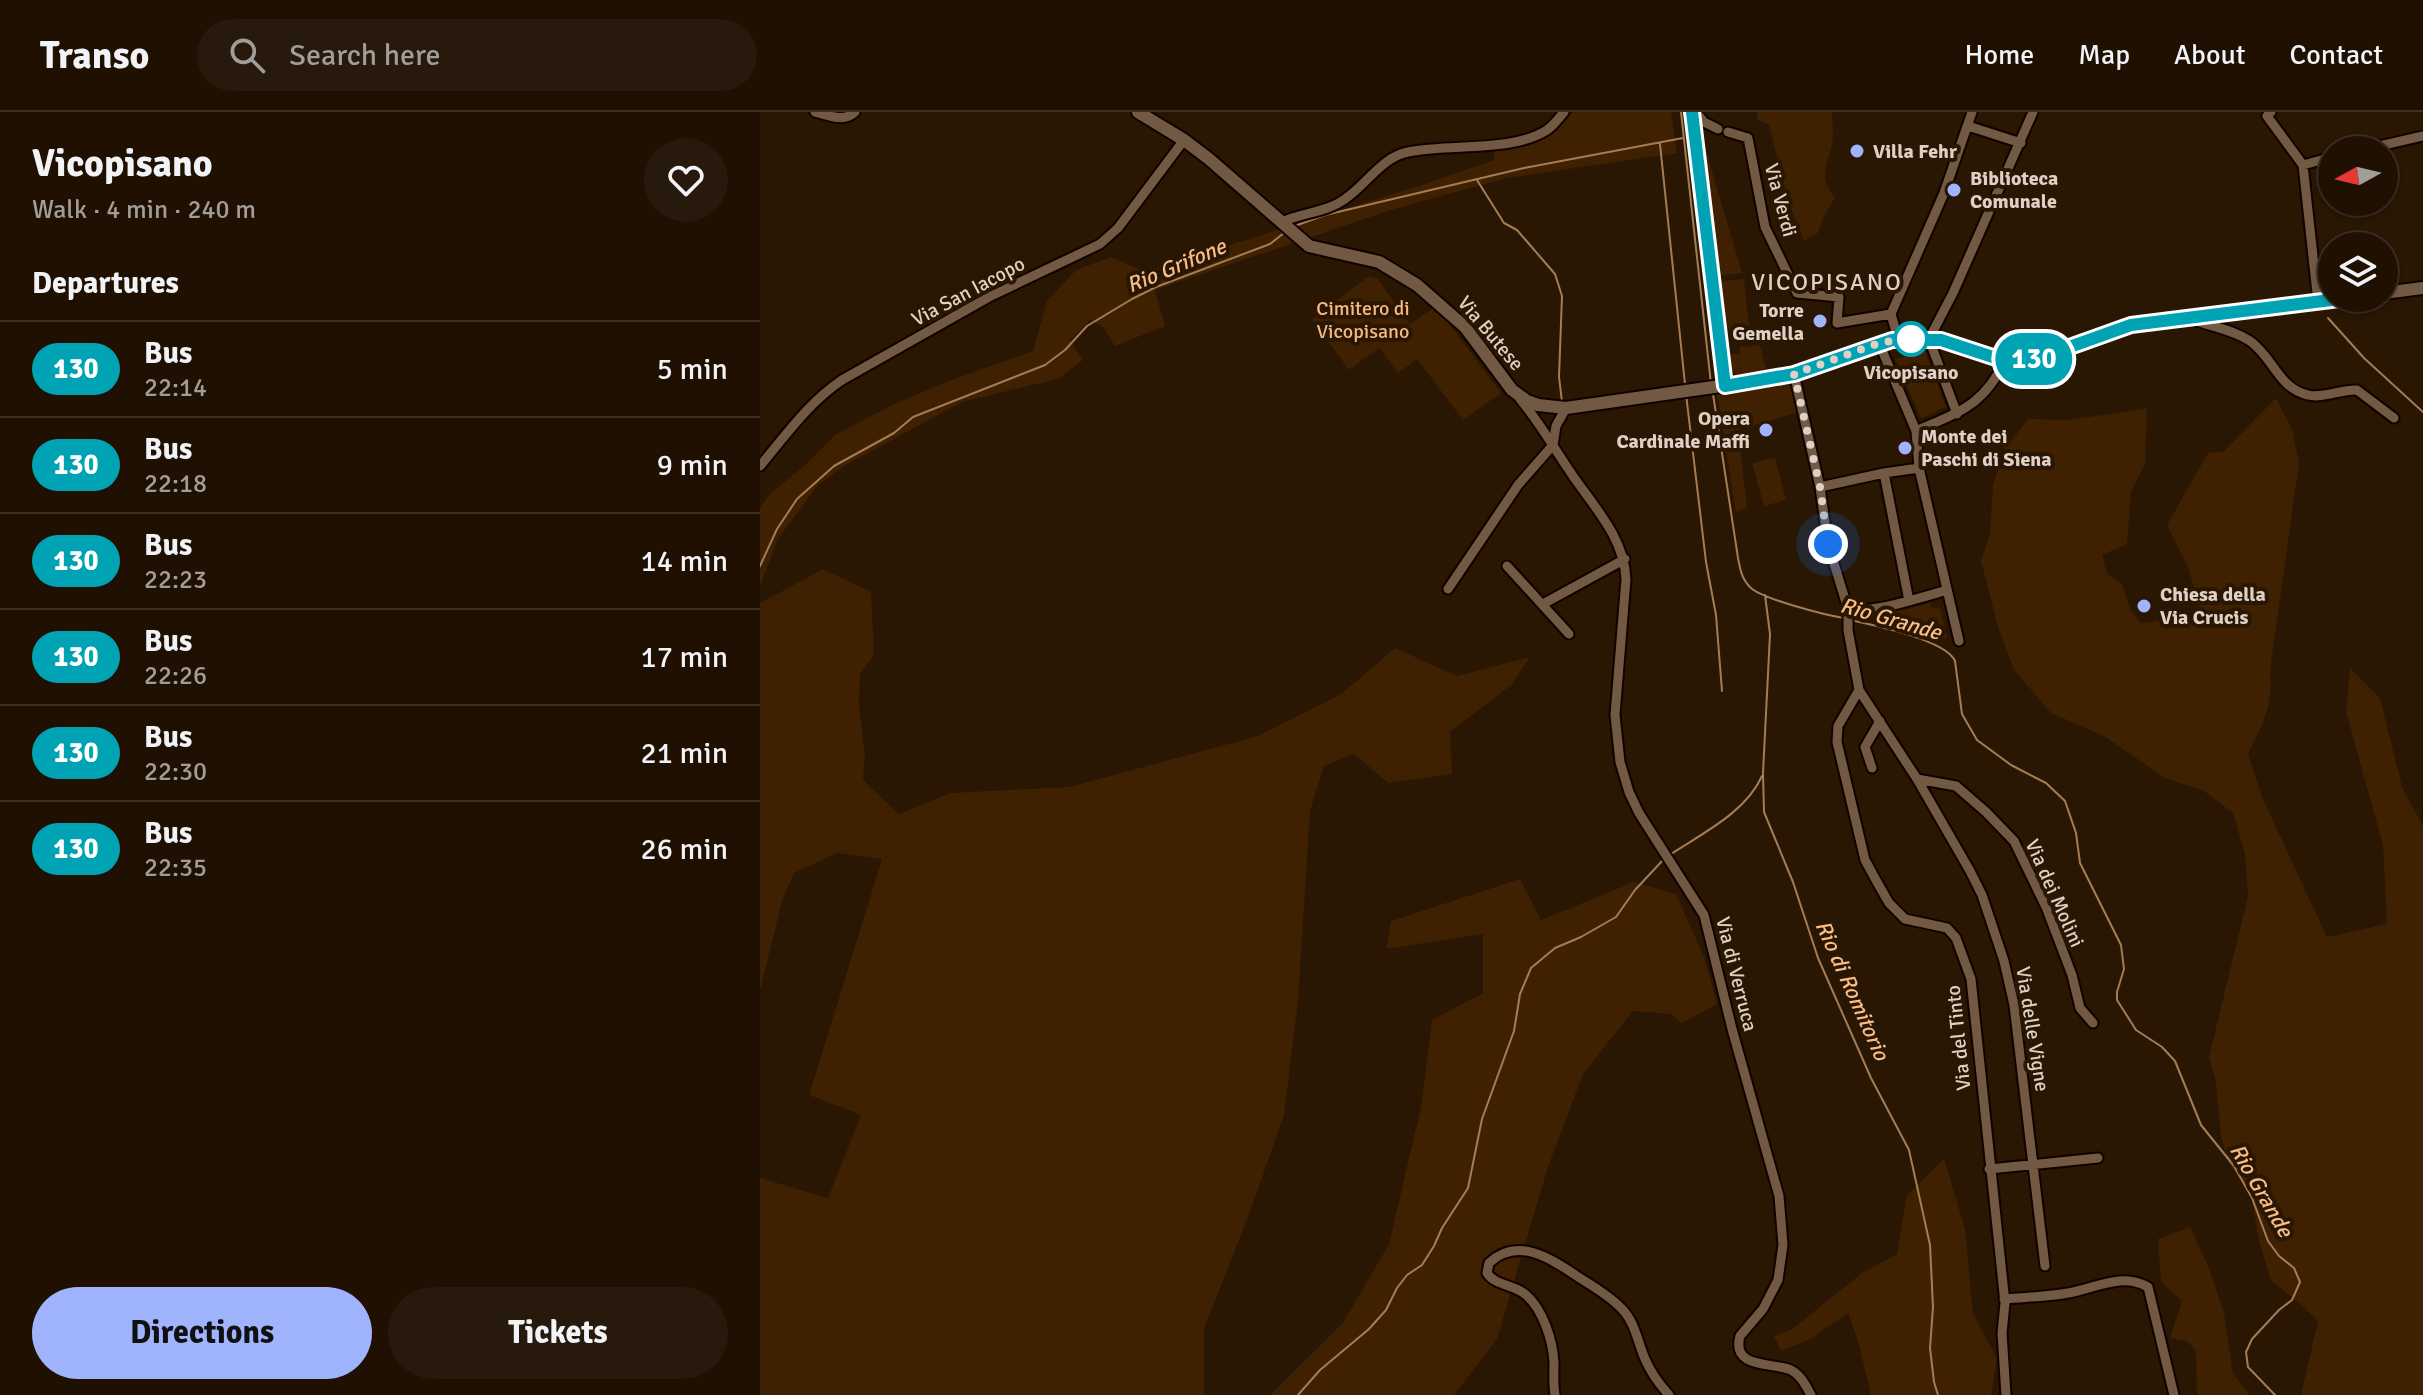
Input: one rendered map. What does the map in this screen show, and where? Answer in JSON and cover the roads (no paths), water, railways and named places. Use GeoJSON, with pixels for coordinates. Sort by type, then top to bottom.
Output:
{"type":"FeatureCollection","features":[{"type":"Feature","properties":{"kind":"street"},"geometry":{"type":"LineString","coordinates":[[815,112],[844,118],[855,112]]}},
{"type":"Feature","properties":{"kind":"street","name":"Via Butese"},"geometry":{"type":"LineString","coordinates":[[1138,112],[1184,140],[1304,242],[1316,249],[1379,262],[1417,285],[1465,327],[1512,390],[1527,401],[1566,408],[1794,374],[1898,339],[1953,343],[2005,361]]}},
{"type":"Feature","properties":{"kind":"street"},"geometry":{"type":"LineString","coordinates":[[1282,222],[1297,215],[1331,208],[1402,153],[1523,141],[1550,128],[1564,112]]}},
{"type":"Feature","properties":{"kind":"street"},"geometry":{"type":"LineString","coordinates":[[1898,339],[1891,314],[1944,193],[1972,112]]}},
{"type":"Feature","properties":{"kind":"street"},"geometry":{"type":"LineString","coordinates":[[1957,414],[1929,339],[1953,293],[2033,112]]}},
{"type":"Feature","properties":{"kind":"street"},"geometry":{"type":"LineString","coordinates":[[1916,431],[1957,414],[1988,390],[2005,361],[2036,359],[2131,325],[2318,302],[2303,165],[2267,116],[2271,112]]}},
{"type":"Feature","properties":{"kind":"street"},"geometry":{"type":"LineString","coordinates":[[1696,114],[1703,389]]}},
{"type":"Feature","properties":{"kind":"street","name":"Via Verdi"},"geometry":{"type":"LineString","coordinates":[[1696,114],[1704,122],[1723,131],[1748,138],[1765,227],[1797,293],[1839,297],[1837,323],[1891,314]]}},
{"type":"Feature","properties":{"kind":"street"},"geometry":{"type":"LineString","coordinates":[[1968,126],[2021,143]]}},
{"type":"Feature","properties":{"kind":"street"},"geometry":{"type":"LineString","coordinates":[[2398,142],[2423,136]]}},
{"type":"Feature","properties":{"kind":"street","name":"Via San Iacopo"},"geometry":{"type":"LineString","coordinates":[[760,466],[808,407],[842,380],[989,297],[1089,251],[1108,237],[1184,140]]}},
{"type":"Feature","properties":{"kind":"street"},"geometry":{"type":"LineString","coordinates":[[2303,165],[2318,161]]}},
{"type":"Feature","properties":{"kind":"street"},"geometry":{"type":"LineString","coordinates":[[2398,291],[2423,288]]}},
{"type":"Feature","properties":{"kind":"street"},"geometry":{"type":"LineString","coordinates":[[2188,318],[2235,333],[2253,343],[2293,390],[2315,396],[2357,390],[2394,418]]}},
{"type":"Feature","properties":{"kind":"street"},"geometry":{"type":"LineString","coordinates":[[1879,343],[1916,431],[1919,468],[1959,641]]}},
{"type":"Feature","properties":{"kind":"street"},"geometry":{"type":"LineString","coordinates":[[1794,374],[1820,487],[1828,544],[1848,610],[1859,690]]}},
{"type":"Feature","properties":{"kind":"street","name":"Via di Verruca"},"geometry":{"type":"LineString","coordinates":[[1512,390],[1540,423],[1613,534],[1625,559],[1615,715],[1617,750],[1629,792],[1639,813],[1704,915],[1736,1045],[1773,1173],[1782,1220],[1783,1245],[1778,1280],[1763,1309],[1740,1336],[1740,1352],[1749,1361],[1790,1370],[1804,1382],[1811,1395]]}},
{"type":"Feature","properties":{"kind":"street"},"geometry":{"type":"LineString","coordinates":[[1540,423],[1549,407],[1556,426]]}},
{"type":"Feature","properties":{"kind":"street"},"geometry":{"type":"LineString","coordinates":[[1448,589],[1518,485],[1553,445],[1556,426],[1566,408]]}},
{"type":"Feature","properties":{"kind":"street"},"geometry":{"type":"LineString","coordinates":[[1820,487],[1919,468]]}},
{"type":"Feature","properties":{"kind":"street"},"geometry":{"type":"LineString","coordinates":[[1884,473],[1909,601]]}},
{"type":"Feature","properties":{"kind":"street"},"geometry":{"type":"LineString","coordinates":[[1543,604],[1625,559]]}},
{"type":"Feature","properties":{"kind":"street"},"geometry":{"type":"LineString","coordinates":[[1507,566],[1569,634]]}},
{"type":"Feature","properties":{"kind":"street"},"geometry":{"type":"LineString","coordinates":[[1848,610],[1909,601],[1947,590]]}},
{"type":"Feature","properties":{"kind":"street","name":"Via delle Vigne"},"geometry":{"type":"LineString","coordinates":[[1859,690],[1917,779],[1982,895],[1999,947],[2014,1005],[2045,1266]]}},
{"type":"Feature","properties":{"kind":"street","name":"Via del Tinto"},"geometry":{"type":"LineString","coordinates":[[1859,690],[1838,726],[1837,742],[1865,860],[1889,903],[1905,919],[1947,928],[1956,938],[1971,979],[2004,1299],[2002,1333],[2006,1395]]}},
{"type":"Feature","properties":{"kind":"street"},"geometry":{"type":"LineString","coordinates":[[1872,768],[1865,747],[1880,721]]}},
{"type":"Feature","properties":{"kind":"street","name":"Via dei Molini"},"geometry":{"type":"LineString","coordinates":[[1917,779],[1956,786],[2014,841],[2046,907],[2072,975],[2080,1008],[2093,1023]]}},
{"type":"Feature","properties":{"kind":"street"},"geometry":{"type":"LineString","coordinates":[[1989,1169],[2098,1158]]}},
{"type":"Feature","properties":{"kind":"street"},"geometry":{"type":"LineString","coordinates":[[1555,1395],[1551,1344],[1531,1300],[1523,1292],[1491,1279],[1487,1273],[1489,1263],[1503,1253],[1519,1250],[1540,1253],[1623,1309],[1645,1360],[1669,1395]]}},
{"type":"Feature","properties":{"kind":"street"},"geometry":{"type":"LineString","coordinates":[[2004,1299],[2067,1294],[2115,1281],[2136,1280],[2148,1287],[2174,1395]]}},
{"type":"Feature","properties":{"kind":"waterway","name":"Rio Grande"},"geometry":{"type":"LineString","coordinates":[[1681,112],[1711,384]]}},
{"type":"Feature","properties":{"kind":"waterway","name":"Rio Grifone"},"geometry":{"type":"LineString","coordinates":[[1292,227],[1325,215],[1524,168],[1683,138]]}},
{"type":"Feature","properties":{"kind":"waterway"},"geometry":{"type":"LineString","coordinates":[[1660,144],[1685,384]]}},
{"type":"Feature","properties":{"kind":"waterway"},"geometry":{"type":"LineString","coordinates":[[1477,180],[1504,223],[1517,230],[1555,274],[1562,296],[1559,377],[1562,402]]}},
{"type":"Feature","properties":{"kind":"waterway","name":"Rio Grifone"},"geometry":{"type":"LineString","coordinates":[[760,566],[777,529],[797,499],[834,466],[894,433],[913,417],[1045,365],[1065,350],[1087,326],[1132,299],[1270,244],[1284,233]]}},
{"type":"Feature","properties":{"kind":"waterway"},"geometry":{"type":"LineString","coordinates":[[2328,318],[2364,358],[2423,412]]}},
{"type":"Feature","properties":{"kind":"waterway"},"geometry":{"type":"LineString","coordinates":[[1686,394],[1706,562],[1716,615],[1722,691]]}},
{"type":"Feature","properties":{"kind":"waterway","name":"Rio Grande"},"geometry":{"type":"LineString","coordinates":[[1713,394],[1738,558],[1745,581],[1768,597],[1844,618]]}},
{"type":"Feature","properties":{"kind":"waterway","name":"Rio di Romitorio"},"geometry":{"type":"LineString","coordinates":[[1765,595],[1770,634],[1764,812],[1793,882],[1818,958],[1871,1078],[1909,1150],[1930,1245],[1933,1307],[1930,1348],[1938,1395]]}},
{"type":"Feature","properties":{"kind":"waterway","name":"Rio Grande"},"geometry":{"type":"LineString","coordinates":[[1850,620],[1908,634],[1949,653],[1955,661],[1962,714],[1977,740],[2011,765],[2046,783],[2065,801],[2076,833],[2080,863],[2121,945],[2124,969],[2117,1000],[2136,1030],[2162,1047],[2175,1061],[2201,1125],[2234,1166],[2252,1198],[2268,1241],[2279,1256],[2294,1268],[2300,1282],[2292,1300],[2252,1339],[2246,1352],[2248,1367],[2275,1395]]}},
{"type":"Feature","properties":{"kind":"waterway"},"geometry":{"type":"LineString","coordinates":[[1671,854],[1735,811],[1762,776]]}},
{"type":"Feature","properties":{"kind":"waterway"},"geometry":{"type":"LineString","coordinates":[[1298,1395],[1320,1370],[1369,1329],[1386,1310],[1407,1275],[1422,1265],[1468,1188],[1482,1119],[1514,1031],[1520,994],[1531,968],[1555,948],[1616,917],[1635,890],[1663,860]]}},
{"type":"Feature","properties":{"kind":"place","name":"Villa Fehr"},"geometry":{"type":"Point","coordinates":[1857,151]}},
{"type":"Feature","properties":{"kind":"place","name":"Biblioteca Comunale"},"geometry":{"type":"Point","coordinates":[1954,190]}},
{"type":"Feature","properties":{"kind":"place","name":"Torre Gemella"},"geometry":{"type":"Point","coordinates":[1820,321]}},
{"type":"Feature","properties":{"kind":"place","name":"Vicopisano"},"geometry":{"type":"Point","coordinates":[1911,339]}},
{"type":"Feature","properties":{"kind":"place","name":"Opera Cardinale Maffi"},"geometry":{"type":"Point","coordinates":[1766,430]}},
{"type":"Feature","properties":{"kind":"place","name":"Monte dei Paschi di Siena"},"geometry":{"type":"Point","coordinates":[1905,448]}},
{"type":"Feature","properties":{"kind":"place","name":"Chiesa della Via Crucis"},"geometry":{"type":"Point","coordinates":[2144,606]}},
{"type":"Feature","properties":{"kind":"district","name":"VICOPISANO"},"geometry":{"type":"Point","coordinates":[1827,282]}},
{"type":"Feature","properties":{"kind":"park label","name":"Cimitero di Vicopisano"},"geometry":{"type":"Point","coordinates":[1363,320]}}]}
